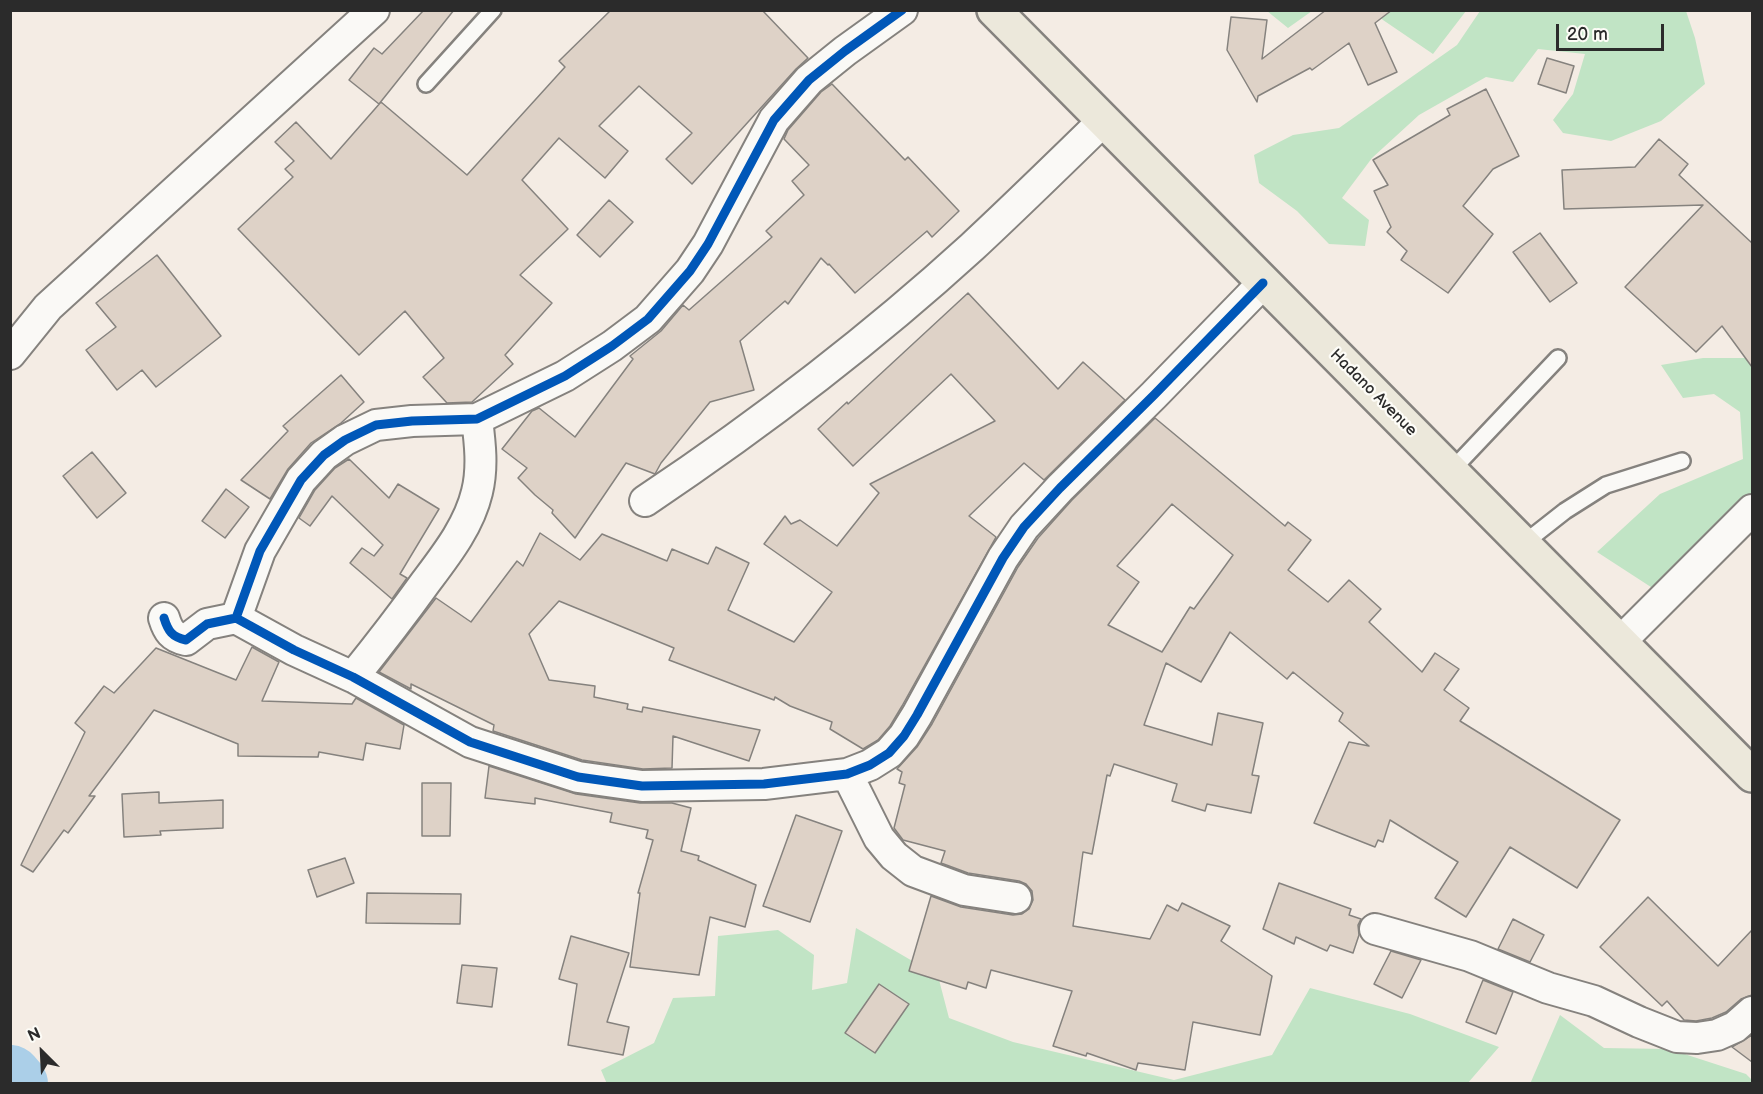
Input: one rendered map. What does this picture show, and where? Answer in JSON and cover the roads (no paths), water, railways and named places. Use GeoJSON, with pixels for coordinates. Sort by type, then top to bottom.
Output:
{"type":"FeatureCollection","features":[{"type":"Feature","properties":{"kind":"main road","name":"Hadano Avenue"},"geometry":{"type":"LineString","coordinates":[[993,10],[1752,775]]}},
{"type":"Feature","properties":{"kind":"street"},"geometry":{"type":"LineString","coordinates":[[10,354],[48,307],[374,10]]}},
{"type":"Feature","properties":{"kind":"street"},"geometry":{"type":"LineString","coordinates":[[236,618],[260,551],[302,480],[324,455],[345,440],[376,425],[477,420],[565,376],[612,346],[648,319],[690,271],[708,244],[774,120],[809,80],[902,10]]}},
{"type":"Feature","properties":{"kind":"street"},"geometry":{"type":"LineString","coordinates":[[645,501],[704,462],[768,415],[882,324],[971,247],[1103,121]]}},
{"type":"Feature","properties":{"kind":"street"},"geometry":{"type":"LineString","coordinates":[[164,618],[168,631],[176,638],[186,640],[207,624],[236,618],[294,650],[354,677],[470,742],[578,777],[642,786],[662,786],[764,783],[847,774],[870,765],[889,753],[904,736],[1003,558],[1024,527],[1263,283]]}},
{"type":"Feature","properties":{"kind":"street"},"geometry":{"type":"LineString","coordinates":[[354,677],[448,552],[468,518],[477,492],[480,472],[481,447],[477,420]]}},
{"type":"Feature","properties":{"kind":"street"},"geometry":{"type":"LineString","coordinates":[[1620,642],[1752,510]]}},
{"type":"Feature","properties":{"kind":"street"},"geometry":{"type":"LineString","coordinates":[[847,774],[879,838],[894,856],[913,871],[964,890],[1016,898]]}},
{"type":"Feature","properties":{"kind":"street"},"geometry":{"type":"LineString","coordinates":[[1375,929],[1470,956],[1548,988],[1594,1001],[1677,1037],[1697,1038],[1717,1035],[1735,1026],[1752,1012]]}},
{"type":"Feature","properties":{"kind":"lane"},"geometry":{"type":"LineString","coordinates":[[426,84],[494,10]]}},
{"type":"Feature","properties":{"kind":"lane"},"geometry":{"type":"LineString","coordinates":[[1451,471],[1558,358]]}},
{"type":"Feature","properties":{"kind":"lane"},"geometry":{"type":"LineString","coordinates":[[1523,544],[1565,511],[1606,485],[1682,461]]}},
{"type":"Feature","properties":{"kind":"waterway"},"geometry":{"type":"LineString","coordinates":[[10,1077],[16,1084]]}}]}
